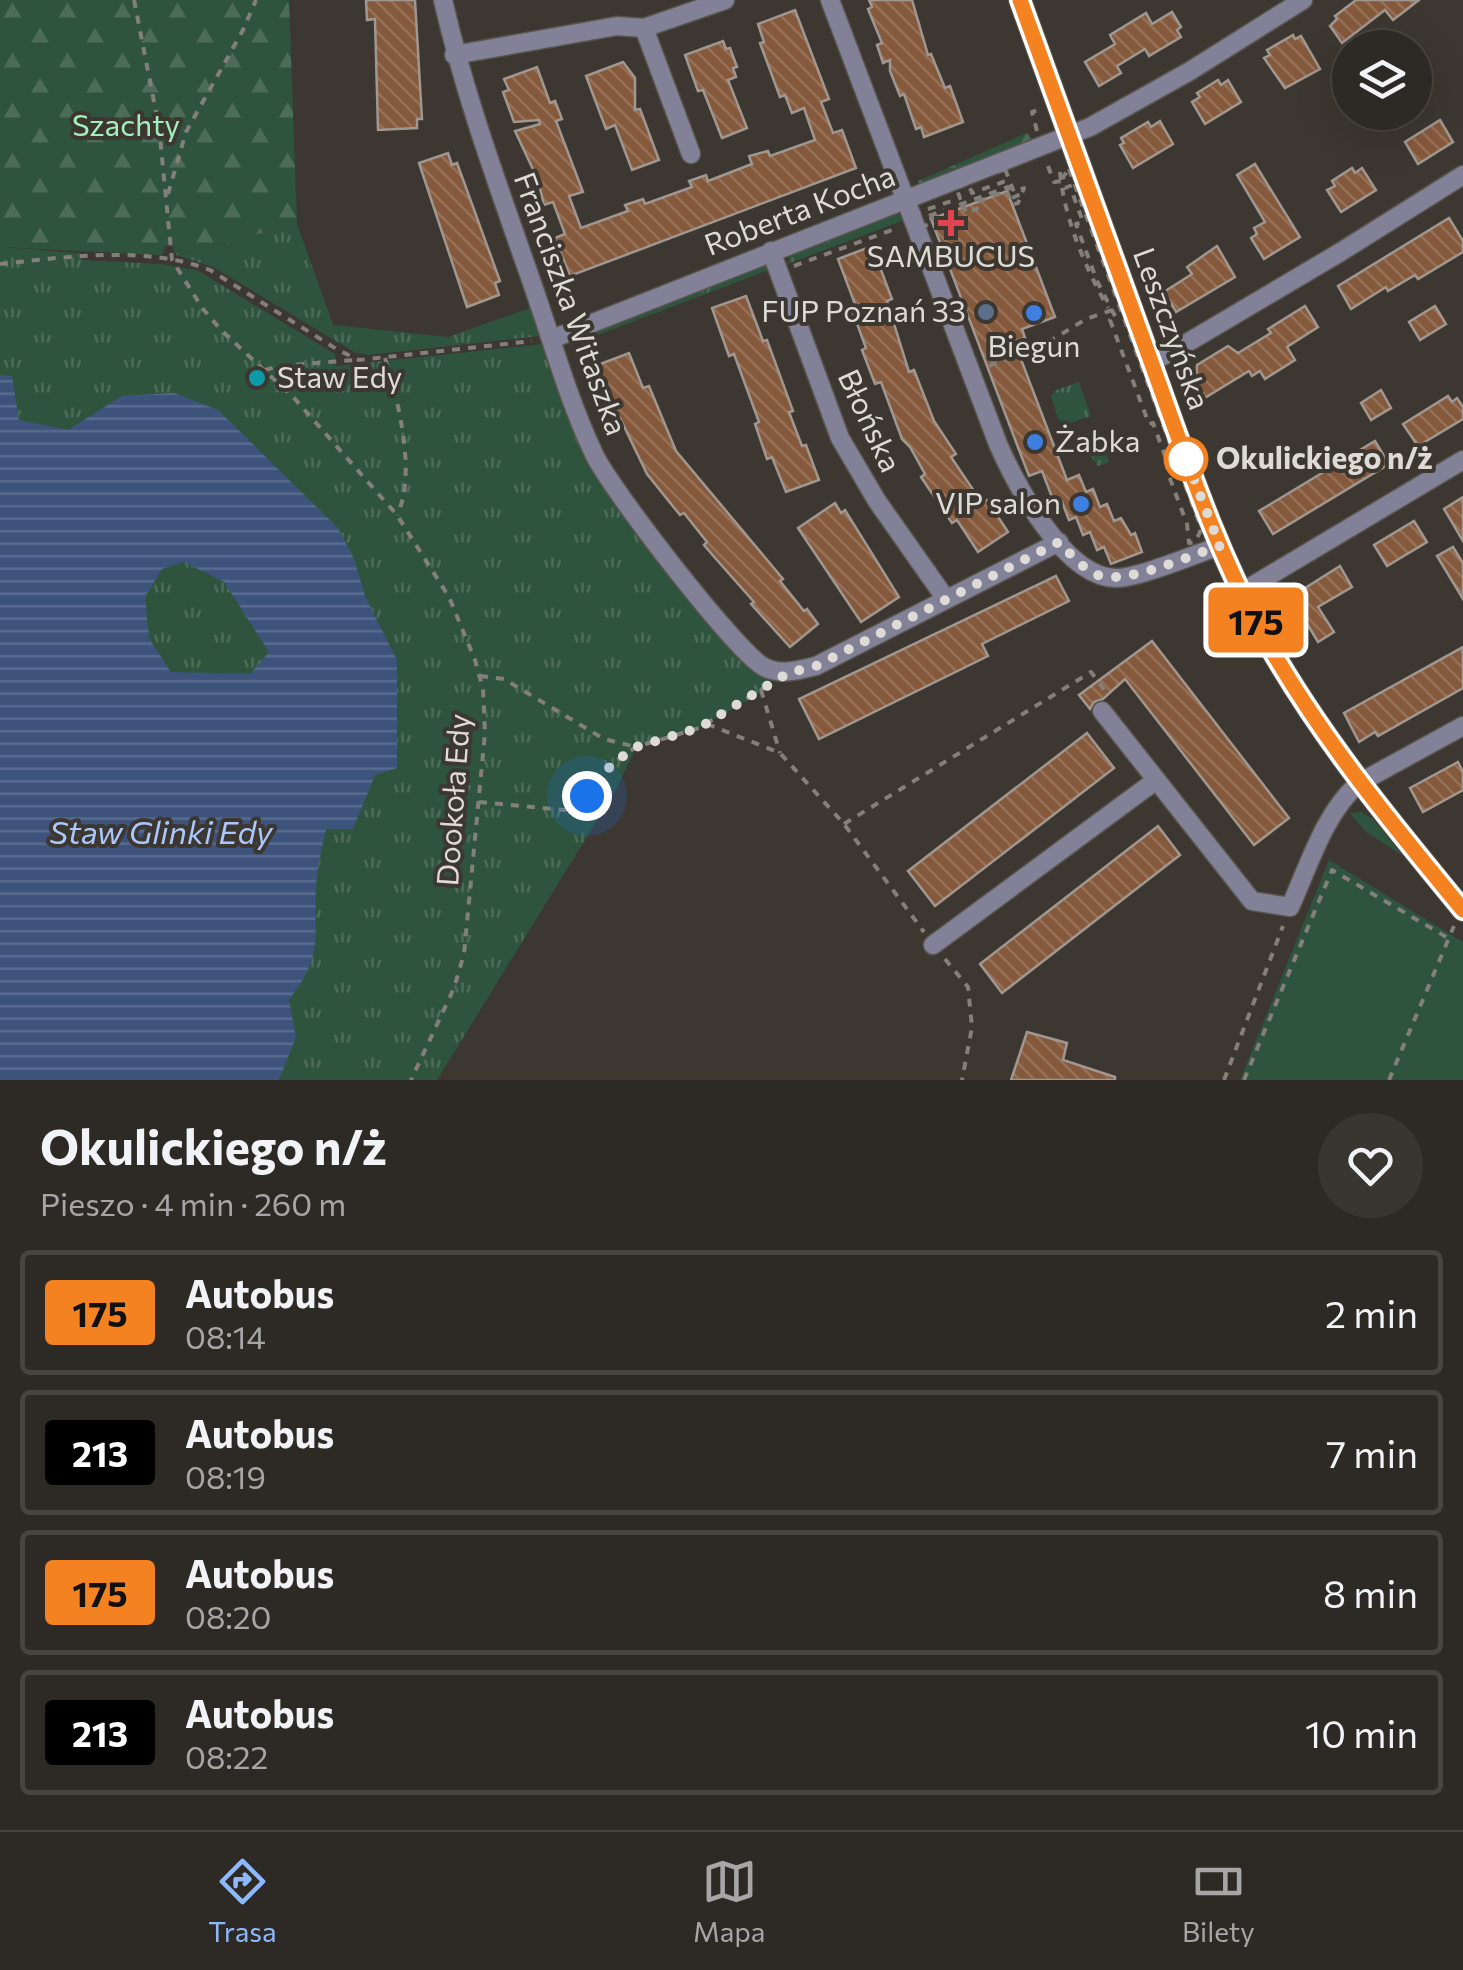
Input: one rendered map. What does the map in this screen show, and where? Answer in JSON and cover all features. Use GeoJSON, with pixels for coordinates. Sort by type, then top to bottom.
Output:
{"type":"FeatureCollection","features":[{"type":"Feature","properties":{"kind":"street","name":"Franciszka Witaszka"},"geometry":{"type":"LineString","coordinates":[[443,0],[454,55],[590,444],[608,479],[739,646],[765,668],[788,673]]}},
{"type":"Feature","properties":{"kind":"street"},"geometry":{"type":"LineString","coordinates":[[454,55],[617,26],[644,28],[725,0]]}},
{"type":"Feature","properties":{"kind":"street"},"geometry":{"type":"LineString","coordinates":[[830,0],[970,372],[1015,482],[1030,508],[1086,569],[1100,577],[1120,578],[1220,546]]}},
{"type":"Feature","properties":{"kind":"street","name":"Leszczyńska"},"geometry":{"type":"LineString","coordinates":[[1020,0],[1220,546],[1242,592],[1296,692],[1460,915]]}},
{"type":"Feature","properties":{"kind":"street","name":"Roberta Kocha"},"geometry":{"type":"LineString","coordinates":[[552,339],[1069,135],[1190,71],[1303,0]]}},
{"type":"Feature","properties":{"kind":"street"},"geometry":{"type":"LineString","coordinates":[[644,28],[691,154]]}},
{"type":"Feature","properties":{"kind":"street"},"geometry":{"type":"LineString","coordinates":[[1151,361],[1340,253],[1463,175]]}},
{"type":"Feature","properties":{"kind":"street","name":"Błońska"},"geometry":{"type":"LineString","coordinates":[[770,251],[845,449],[946,599]]}},
{"type":"Feature","properties":{"kind":"street"},"geometry":{"type":"LineString","coordinates":[[1242,592],[1463,460]]}},
{"type":"Feature","properties":{"kind":"street"},"geometry":{"type":"LineString","coordinates":[[788,673],[816,666],[1059,542]]}},
{"type":"Feature","properties":{"kind":"street"},"geometry":{"type":"LineString","coordinates":[[1102,711],[1252,901],[1290,907],[1333,813],[1360,784],[1463,726]]}},
{"type":"Feature","properties":{"kind":"street"},"geometry":{"type":"LineString","coordinates":[[933,944],[1155,782]]}},
{"type":"Feature","properties":{"kind":"path"},"geometry":{"type":"LineString","coordinates":[[134,0],[158,127],[172,260]]}},
{"type":"Feature","properties":{"kind":"path"},"geometry":{"type":"LineString","coordinates":[[167,198],[186,132],[244,30],[256,0]]}},
{"type":"Feature","properties":{"kind":"path"},"geometry":{"type":"LineString","coordinates":[[1038,110],[1032,112],[1038,137]]}},
{"type":"Feature","properties":{"kind":"path"},"geometry":{"type":"LineString","coordinates":[[1044,157],[1118,322]]}},
{"type":"Feature","properties":{"kind":"path"},"geometry":{"type":"LineString","coordinates":[[1005,168],[1014,192],[1024,188],[1018,203],[1012,205],[1008,191],[974,203],[977,209],[972,211],[966,213],[964,207],[923,227],[917,213],[960,198],[956,188],[968,183],[972,193],[1004,182],[999,170],[1005,168]]}},
{"type":"Feature","properties":{"kind":"path"},"geometry":{"type":"LineString","coordinates":[[1055,182],[1060,170]]}},
{"type":"Feature","properties":{"kind":"path"},"geometry":{"type":"LineString","coordinates":[[920,220],[1008,187],[1012,198],[1022,194]]}},
{"type":"Feature","properties":{"kind":"path"},"geometry":{"type":"LineString","coordinates":[[968,202],[972,211]]}},
{"type":"Feature","properties":{"kind":"path"},"geometry":{"type":"LineString","coordinates":[[0,264],[81,256],[172,260],[210,270],[359,360]]}},
{"type":"Feature","properties":{"kind":"path","name":"Dookoła Edy"},"geometry":{"type":"LineString","coordinates":[[172,260],[203,309],[295,400],[397,516],[449,597],[480,676],[486,723],[464,954],[454,988],[411,1080]]}},
{"type":"Feature","properties":{"kind":"path"},"geometry":{"type":"LineString","coordinates":[[970,372],[1031,350],[1086,318],[1113,310]]}},
{"type":"Feature","properties":{"kind":"path"},"geometry":{"type":"LineString","coordinates":[[264,370],[552,339]]}},
{"type":"Feature","properties":{"kind":"path"},"geometry":{"type":"LineString","coordinates":[[1019,340],[1031,350]]}},
{"type":"Feature","properties":{"kind":"path"},"geometry":{"type":"LineString","coordinates":[[385,358],[401,423],[405,461],[403,503],[397,516]]}},
{"type":"Feature","properties":{"kind":"path"},"geometry":{"type":"LineString","coordinates":[[844,824],[1091,672],[1107,694],[1102,711]]}},
{"type":"Feature","properties":{"kind":"path"},"geometry":{"type":"LineString","coordinates":[[479,802],[565,810],[587,796],[612,764],[636,747],[706,724],[788,673]]}},
{"type":"Feature","properties":{"kind":"path"},"geometry":{"type":"LineString","coordinates":[[480,676],[504,679],[604,739],[636,747]]}},
{"type":"Feature","properties":{"kind":"path"},"geometry":{"type":"LineString","coordinates":[[761,690],[780,753],[844,824],[968,987],[972,1027],[962,1080]]}},
{"type":"Feature","properties":{"kind":"path"},"geometry":{"type":"LineString","coordinates":[[706,724],[780,753]]}},
{"type":"Feature","properties":{"kind":"path"},"geometry":{"type":"LineString","coordinates":[[1244,1080],[1332,870],[1448,938]]}},
{"type":"Feature","properties":{"kind":"path"},"geometry":{"type":"LineString","coordinates":[[1224,1080],[1290,907]]}},
{"type":"Feature","properties":{"kind":"path"},"geometry":{"type":"LineString","coordinates":[[1389,1080],[1460,915]]}},
{"type":"Feature","properties":{"kind":"green space","name":"Szachty"},"geometry":{"type":"Polygon","coordinates":[[[0,0],[289,0],[297,224],[176,255],[172,246],[165,246],[164,253],[159,255],[0,247],[0,0]]]}},
{"type":"Feature","properties":{"kind":"green space"},"geometry":{"type":"Polygon","coordinates":[[[1027,133],[1032,140],[920,186],[918,181],[1027,133]]]}},
{"type":"Feature","properties":{"kind":"green space"},"geometry":{"type":"Polygon","coordinates":[[[893,211],[901,215],[902,221],[787,264],[792,252],[893,211]]]}},
{"type":"Feature","properties":{"kind":"green space"},"geometry":{"type":"Polygon","coordinates":[[[297,224],[333,325],[448,337],[530,308],[540,336],[370,355],[356,353],[213,267],[176,255],[297,224]]]}},
{"type":"Feature","properties":{"kind":"green space"},"geometry":{"type":"Polygon","coordinates":[[[0,247],[80,253],[82,260],[197,270],[335,354],[336,366],[543,344],[570,413],[743,663],[774,685],[699,728],[636,747],[617,788],[437,1080],[0,1080],[0,247]]]}},
{"type":"Feature","properties":{"kind":"green space"},"geometry":{"type":"Polygon","coordinates":[[[764,264],[771,269],[569,346],[575,339],[764,264]]]}},
{"type":"Feature","properties":{"kind":"green space"},"geometry":{"type":"Polygon","coordinates":[[[1079,382],[1091,416],[1065,425],[1058,419],[1051,396],[1056,390],[1079,382]]]}},
{"type":"Feature","properties":{"kind":"green space"},"geometry":{"type":"Polygon","coordinates":[[[1097,430],[1109,462],[1098,466],[1078,440],[1097,430]]]}},
{"type":"Feature","properties":{"kind":"green space"},"geometry":{"type":"Polygon","coordinates":[[[1361,812],[1373,819],[1402,855],[1365,831],[1350,813],[1361,812]]]}},
{"type":"Feature","properties":{"kind":"green space"},"geometry":{"type":"Polygon","coordinates":[[[1329,860],[1463,942],[1463,1080],[1240,1080],[1329,860]]]}},
{"type":"Feature","properties":{"kind":"water","name":"Staw Glinki Edy"},"geometry":{"type":"Polygon","coordinates":[[[0,375],[12,376],[19,420],[68,430],[122,396],[174,393],[218,410],[338,528],[354,559],[365,596],[397,660],[397,768],[375,775],[353,829],[326,829],[317,879],[313,957],[289,1000],[296,1037],[279,1080],[0,1080],[0,375]],[[184,562],[162,569],[145,597],[149,638],[171,672],[250,674],[269,652],[224,582],[184,562]]]}},
{"type":"Feature","properties":{"kind":"building"},"geometry":{"type":"Polygon","coordinates":[[[366,0],[415,0],[422,119],[417,119],[417,128],[378,130],[375,19],[367,20],[366,0]]]}},
{"type":"Feature","properties":{"kind":"building"},"geometry":{"type":"Polygon","coordinates":[[[869,0],[912,0],[928,55],[931,54],[945,88],[950,86],[963,122],[924,137],[921,127],[916,129],[904,94],[900,96],[890,71],[890,60],[883,63],[877,45],[882,43],[868,9],[872,7],[869,0]]]}},
{"type":"Feature","properties":{"kind":"building"},"geometry":{"type":"Polygon","coordinates":[[[1356,0],[1419,0],[1393,20],[1385,10],[1359,30],[1333,30],[1330,26],[1337,19],[1335,16],[1356,0]]]}},
{"type":"Feature","properties":{"kind":"building"},"geometry":{"type":"Polygon","coordinates":[[[795,10],[829,99],[821,102],[833,133],[842,130],[856,168],[570,276],[555,238],[565,234],[553,202],[544,205],[538,180],[515,131],[540,124],[539,120],[514,122],[503,92],[509,90],[504,79],[537,67],[550,103],[555,101],[562,119],[556,121],[583,192],[569,196],[581,228],[628,211],[625,205],[643,199],[645,204],[692,187],[689,181],[706,175],[708,181],[752,164],[749,156],[768,151],[770,156],[815,140],[804,108],[792,113],[785,95],[780,97],[760,43],[764,42],[758,24],[795,10]]]}},
{"type":"Feature","properties":{"kind":"building"},"geometry":{"type":"Polygon","coordinates":[[[1172,12],[1181,27],[1177,30],[1181,37],[1149,56],[1145,49],[1117,66],[1121,73],[1099,86],[1085,62],[1115,44],[1110,35],[1146,13],[1152,24],[1172,12]]]}},
{"type":"Feature","properties":{"kind":"building"},"geometry":{"type":"Polygon","coordinates":[[[1293,35],[1295,39],[1301,36],[1320,69],[1285,88],[1264,58],[1270,55],[1267,50],[1293,35]]]}},
{"type":"Feature","properties":{"kind":"building"},"geometry":{"type":"Polygon","coordinates":[[[723,41],[737,67],[733,68],[736,77],[728,80],[747,128],[722,138],[685,55],[723,41]]]}},
{"type":"Feature","properties":{"kind":"building"},"geometry":{"type":"Polygon","coordinates":[[[623,62],[635,78],[635,110],[640,109],[659,160],[632,170],[615,125],[606,129],[586,76],[623,62]]]}},
{"type":"Feature","properties":{"kind":"building"},"geometry":{"type":"Polygon","coordinates":[[[1218,80],[1221,85],[1228,80],[1241,102],[1205,124],[1192,102],[1200,97],[1197,93],[1218,80]]]}},
{"type":"Feature","properties":{"kind":"building"},"geometry":{"type":"Polygon","coordinates":[[[1440,120],[1453,142],[1418,164],[1405,142],[1424,130],[1432,130],[1432,125],[1440,120]]]}},
{"type":"Feature","properties":{"kind":"building"},"geometry":{"type":"Polygon","coordinates":[[[1160,121],[1173,144],[1133,168],[1120,145],[1124,143],[1121,138],[1148,122],[1151,127],[1160,121]]]}},
{"type":"Feature","properties":{"kind":"building"},"geometry":{"type":"Polygon","coordinates":[[[448,153],[452,165],[457,163],[500,281],[495,283],[499,295],[467,307],[419,163],[448,153]]]}},
{"type":"Feature","properties":{"kind":"building"},"geometry":{"type":"Polygon","coordinates":[[[1255,164],[1300,237],[1264,259],[1251,238],[1257,234],[1254,228],[1265,222],[1237,175],[1255,164]]]}},
{"type":"Feature","properties":{"kind":"building"},"geometry":{"type":"Polygon","coordinates":[[[1352,168],[1355,173],[1362,168],[1376,190],[1341,212],[1327,190],[1335,186],[1332,181],[1352,168]]]}},
{"type":"Feature","properties":{"kind":"building"},"geometry":{"type":"Polygon","coordinates":[[[1007,191],[1055,317],[1022,329],[1025,338],[1014,341],[1067,480],[1079,475],[1086,492],[1093,489],[1100,507],[1107,504],[1114,521],[1121,518],[1131,535],[1135,533],[1142,552],[1111,564],[1104,547],[1097,550],[1090,532],[1083,535],[1076,517],[1069,520],[1062,502],[1055,505],[1042,471],[1029,476],[931,219],[1007,191]]]}},
{"type":"Feature","properties":{"kind":"building"},"geometry":{"type":"Polygon","coordinates":[[[1449,218],[1463,241],[1463,252],[1418,279],[1415,275],[1388,291],[1386,287],[1351,309],[1338,286],[1449,218]]]}},
{"type":"Feature","properties":{"kind":"building"},"geometry":{"type":"Polygon","coordinates":[[[872,246],[892,299],[887,301],[909,372],[914,370],[934,421],[956,454],[951,457],[982,503],[987,500],[1008,532],[978,552],[957,520],[952,523],[921,477],[925,474],[902,439],[881,382],[875,384],[862,350],[866,348],[853,313],[858,312],[838,259],[872,246]]]}},
{"type":"Feature","properties":{"kind":"building"},"geometry":{"type":"Polygon","coordinates":[[[1217,246],[1235,277],[1176,312],[1164,292],[1192,274],[1187,267],[1217,246]]]}},
{"type":"Feature","properties":{"kind":"building"},"geometry":{"type":"Polygon","coordinates":[[[746,296],[763,341],[767,340],[793,411],[789,412],[819,480],[786,492],[772,457],[767,459],[755,424],[759,422],[712,308],[746,296]]]}},
{"type":"Feature","properties":{"kind":"building"},"geometry":{"type":"Polygon","coordinates":[[[1305,306],[1318,327],[1287,347],[1295,360],[1265,379],[1260,371],[1252,376],[1249,371],[1203,399],[1195,387],[1197,365],[1228,346],[1238,353],[1305,306]]]}},
{"type":"Feature","properties":{"kind":"building"},"geometry":{"type":"Polygon","coordinates":[[[1435,306],[1446,324],[1420,340],[1409,322],[1435,306]]]}},
{"type":"Feature","properties":{"kind":"building"},"geometry":{"type":"Polygon","coordinates":[[[629,353],[643,388],[649,386],[676,451],[818,624],[790,647],[704,545],[707,542],[684,513],[680,515],[647,474],[595,366],[629,353]]]}},
{"type":"Feature","properties":{"kind":"building"},"geometry":{"type":"Polygon","coordinates":[[[1381,390],[1391,408],[1371,420],[1361,403],[1381,390]]]}},
{"type":"Feature","properties":{"kind":"building"},"geometry":{"type":"Polygon","coordinates":[[[1448,396],[1452,402],[1457,398],[1463,407],[1463,419],[1418,446],[1403,424],[1448,396]]]}},
{"type":"Feature","properties":{"kind":"building"},"geometry":{"type":"Polygon","coordinates":[[[1375,441],[1389,464],[1273,534],[1259,511],[1375,441]]]}},
{"type":"Feature","properties":{"kind":"building"},"geometry":{"type":"Polygon","coordinates":[[[1463,497],[1463,541],[1444,509],[1463,497]]]}},
{"type":"Feature","properties":{"kind":"building"},"geometry":{"type":"Polygon","coordinates":[[[835,503],[841,513],[845,510],[899,597],[861,622],[798,528],[835,503]]]}},
{"type":"Feature","properties":{"kind":"building"},"geometry":{"type":"Polygon","coordinates":[[[1414,521],[1427,542],[1387,566],[1374,545],[1414,521]]]}},
{"type":"Feature","properties":{"kind":"building"},"geometry":{"type":"Polygon","coordinates":[[[1453,547],[1463,563],[1463,599],[1437,556],[1453,547]]]}},
{"type":"Feature","properties":{"kind":"building"},"geometry":{"type":"Polygon","coordinates":[[[1340,566],[1352,587],[1318,607],[1334,632],[1318,642],[1291,597],[1340,566]]]}},
{"type":"Feature","properties":{"kind":"building"},"geometry":{"type":"Polygon","coordinates":[[[1056,576],[1069,601],[982,644],[988,656],[819,739],[799,699],[1056,576]]]}},
{"type":"Feature","properties":{"kind":"building"},"geometry":{"type":"Polygon","coordinates":[[[1152,641],[1289,818],[1254,845],[1125,679],[1090,709],[1079,695],[1152,641]]]}},
{"type":"Feature","properties":{"kind":"building"},"geometry":{"type":"Polygon","coordinates":[[[1463,647],[1463,688],[1378,736],[1375,732],[1359,742],[1344,713],[1463,647]]]}},
{"type":"Feature","properties":{"kind":"building"},"geometry":{"type":"Polygon","coordinates":[[[1087,733],[1114,768],[935,906],[908,871],[1087,733]]]}},
{"type":"Feature","properties":{"kind":"building"},"geometry":{"type":"Polygon","coordinates":[[[1458,762],[1463,772],[1463,790],[1423,812],[1410,788],[1458,762]]]}},
{"type":"Feature","properties":{"kind":"building"},"geometry":{"type":"Polygon","coordinates":[[[1158,826],[1180,855],[1002,993],[980,964],[1158,826]]]}},
{"type":"Feature","properties":{"kind":"building"},"geometry":{"type":"Polygon","coordinates":[[[1027,1032],[1067,1043],[1063,1060],[1115,1080],[1011,1080],[1027,1032]]]}},
{"type":"Feature","properties":{"kind":"bus line","name":"175"},"geometry":{"type":"LineString","coordinates":[[1020,0],[1186,459],[1242,592],[1296,692],[1329,741],[1463,910]]}},
{"type":"Feature","properties":{"kind":"place","name":"SAMBUCUS"},"geometry":{"type":"Point","coordinates":[951,223]}},
{"type":"Feature","properties":{"kind":"place","name":"FUP Poznań 33"},"geometry":{"type":"Point","coordinates":[986,312]}},
{"type":"Feature","properties":{"kind":"place","name":"Biegun"},"geometry":{"type":"Point","coordinates":[1034,313]}},
{"type":"Feature","properties":{"kind":"place","name":"Staw Edy"},"geometry":{"type":"Point","coordinates":[257,378]}},
{"type":"Feature","properties":{"kind":"place","name":"Żabka"},"geometry":{"type":"Point","coordinates":[1035,442]}},
{"type":"Feature","properties":{"kind":"place","name":"Okulickiego n/ż"},"geometry":{"type":"Point","coordinates":[1186,459]}},
{"type":"Feature","properties":{"kind":"place","name":"VIP salon"},"geometry":{"type":"Point","coordinates":[1081,504]}},
{"type":"Feature","properties":{"kind":"route"},"geometry":{"type":"LineString","coordinates":[[587,796],[612,764],[636,747],[699,728],[788,673],[816,666],[1059,542],[1086,569],[1100,577],[1120,578],[1220,546],[1186,459]]}}]}
